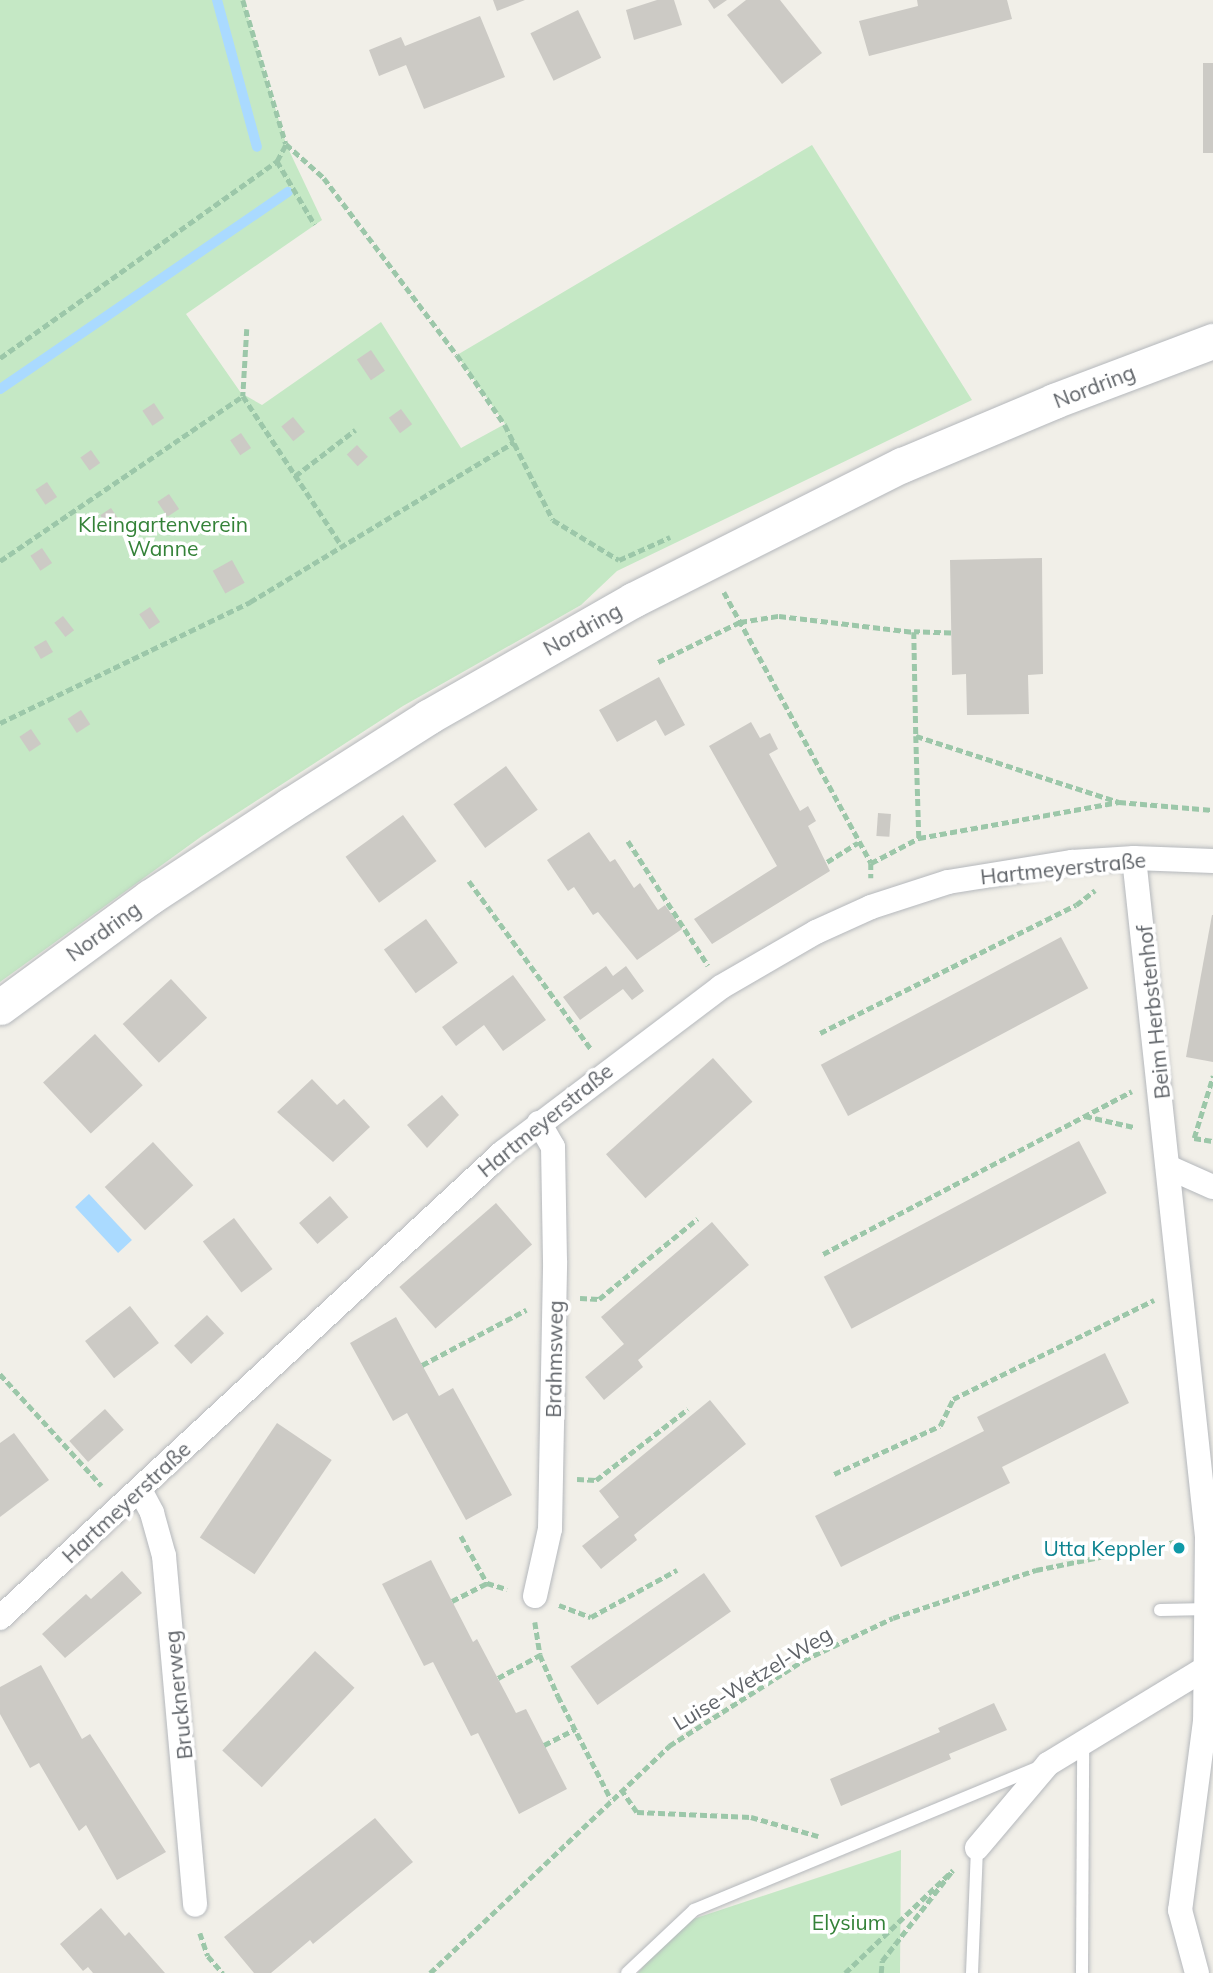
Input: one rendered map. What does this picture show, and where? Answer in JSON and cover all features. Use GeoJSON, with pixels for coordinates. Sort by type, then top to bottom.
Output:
{"type":"FeatureCollection","features":[{"type":"Feature","properties":{"kind":"street","name":"Nordring"},"geometry":{"type":"LineString","coordinates":[[0,1007],[150,897],[290,805],[428,718],[633,600],[902,465],[1030,410],[1213,341]]}},
{"type":"Feature","properties":{"kind":"street","name":"Hartmeyerstraße"},"geometry":{"type":"LineString","coordinates":[[0,1618],[140,1490],[349,1290],[539,1123],[721,987],[816,932],[910,892],[1011,870],[1134,858],[1213,861]]}},
{"type":"Feature","properties":{"kind":"street","name":"Beim Herbstenhof"},"geometry":{"type":"LineString","coordinates":[[1134,858],[1182,1286],[1205,1420],[1209,1666],[1180,1910],[1197,1973]]}},
{"type":"Feature","properties":{"kind":"street","name":"Brahmsweg"},"geometry":{"type":"LineString","coordinates":[[535,1596],[550,1529],[555,1297],[553,1147],[539,1123]]}},
{"type":"Feature","properties":{"kind":"street"},"geometry":{"type":"LineString","coordinates":[[1168,1167],[1213,1187]]}},
{"type":"Feature","properties":{"kind":"street","name":"Brucknerweg"},"geometry":{"type":"LineString","coordinates":[[140,1490],[152,1513],[164,1556],[195,1905]]}},
{"type":"Feature","properties":{"kind":"street"},"geometry":{"type":"LineString","coordinates":[[977,1848],[1048,1764],[1209,1666]]}},
{"type":"Feature","properties":{"kind":"lane"},"geometry":{"type":"LineString","coordinates":[[1160,1610],[1209,1609]]}},
{"type":"Feature","properties":{"kind":"lane"},"geometry":{"type":"LineString","coordinates":[[1082,1973],[1083,1745]]}},
{"type":"Feature","properties":{"kind":"lane"},"geometry":{"type":"LineString","coordinates":[[627,1973],[694,1910],[1048,1764]]}},
{"type":"Feature","properties":{"kind":"lane"},"geometry":{"type":"LineString","coordinates":[[972,1973],[977,1848]]}},
{"type":"Feature","properties":{"kind":"path"},"geometry":{"type":"LineString","coordinates":[[243,0],[286,144],[324,178],[385,257],[514,442],[553,520],[619,560],[670,537]]}},
{"type":"Feature","properties":{"kind":"path"},"geometry":{"type":"LineString","coordinates":[[0,358],[277,161],[286,144]]}},
{"type":"Feature","properties":{"kind":"path"},"geometry":{"type":"LineString","coordinates":[[277,161],[315,225]]}},
{"type":"Feature","properties":{"kind":"path"},"geometry":{"type":"LineString","coordinates":[[247,329],[243,396],[342,546]]}},
{"type":"Feature","properties":{"kind":"path"},"geometry":{"type":"LineString","coordinates":[[0,561],[243,396]]}},
{"type":"Feature","properties":{"kind":"path"},"geometry":{"type":"LineString","coordinates":[[295,475],[355,429]]}},
{"type":"Feature","properties":{"kind":"path"},"geometry":{"type":"LineString","coordinates":[[0,723],[250,602],[514,442]]}},
{"type":"Feature","properties":{"kind":"path"},"geometry":{"type":"LineString","coordinates":[[718,581],[857,843],[871,863],[919,838],[1119,802]]}},
{"type":"Feature","properties":{"kind":"path"},"geometry":{"type":"LineString","coordinates":[[658,662],[740,622],[779,616],[914,632],[951,633]]}},
{"type":"Feature","properties":{"kind":"path"},"geometry":{"type":"LineString","coordinates":[[914,632],[919,838]]}},
{"type":"Feature","properties":{"kind":"path"},"geometry":{"type":"LineString","coordinates":[[916,736],[1119,802],[1213,810]]}},
{"type":"Feature","properties":{"kind":"path"},"geometry":{"type":"LineString","coordinates":[[628,841],[721,987]]}},
{"type":"Feature","properties":{"kind":"path"},"geometry":{"type":"LineString","coordinates":[[827,862],[857,843]]}},
{"type":"Feature","properties":{"kind":"path"},"geometry":{"type":"LineString","coordinates":[[820,1033],[1076,905],[1134,858]]}},
{"type":"Feature","properties":{"kind":"path"},"geometry":{"type":"LineString","coordinates":[[469,881],[575,1028]]}},
{"type":"Feature","properties":{"kind":"path"},"geometry":{"type":"LineString","coordinates":[[1202,1116],[1213,1076]]}},
{"type":"Feature","properties":{"kind":"path"},"geometry":{"type":"LineString","coordinates":[[823,1254],[1125,1095]]}},
{"type":"Feature","properties":{"kind":"path"},"geometry":{"type":"LineString","coordinates":[[1085,1116],[1165,1134]]}},
{"type":"Feature","properties":{"kind":"path"},"geometry":{"type":"LineString","coordinates":[[1194,1138],[1213,1141]]}},
{"type":"Feature","properties":{"kind":"path"},"geometry":{"type":"LineString","coordinates":[[555,1297],[598,1299],[697,1219]]}},
{"type":"Feature","properties":{"kind":"path"},"geometry":{"type":"LineString","coordinates":[[422,1364],[526,1310],[555,1261]]}},
{"type":"Feature","properties":{"kind":"path"},"geometry":{"type":"LineString","coordinates":[[834,1474],[940,1426],[953,1399],[1182,1286]]}},
{"type":"Feature","properties":{"kind":"path"},"geometry":{"type":"LineString","coordinates":[[0,1374],[81,1463]]}},
{"type":"Feature","properties":{"kind":"path"},"geometry":{"type":"LineString","coordinates":[[551,1478],[596,1480],[688,1409]]}},
{"type":"Feature","properties":{"kind":"path"},"geometry":{"type":"LineString","coordinates":[[461,1536],[487,1583]]}},
{"type":"Feature","properties":{"kind":"path","name":"Luise-Wetzel-Weg"},"geometry":{"type":"LineString","coordinates":[[430,1973],[669,1746],[804,1660],[893,1618],[1036,1570],[1207,1537]]}},
{"type":"Feature","properties":{"kind":"path"},"geometry":{"type":"LineString","coordinates":[[452,1601],[487,1583],[535,1596],[591,1617],[677,1570]]}},
{"type":"Feature","properties":{"kind":"path"},"geometry":{"type":"LineString","coordinates":[[535,1596],[540,1655],[612,1799]]}},
{"type":"Feature","properties":{"kind":"path"},"geometry":{"type":"LineString","coordinates":[[498,1678],[540,1655]]}},
{"type":"Feature","properties":{"kind":"path"},"geometry":{"type":"LineString","coordinates":[[544,1745],[575,1729]]}},
{"type":"Feature","properties":{"kind":"path"},"geometry":{"type":"LineString","coordinates":[[621,1789],[637,1812],[751,1817],[800,1828],[843,1847]]}},
{"type":"Feature","properties":{"kind":"path"},"geometry":{"type":"LineString","coordinates":[[845,1973],[953,1870],[882,1961],[881,1973]]}},
{"type":"Feature","properties":{"kind":"path"},"geometry":{"type":"LineString","coordinates":[[208,1956],[223,1973]]}},
{"type":"Feature","properties":{"kind":"green space","name":"Kleingartenverein Wanne"},"geometry":{"type":"Polygon","coordinates":[[[0,0],[243,0],[286,144],[322,220],[186,314],[241,393],[262,405],[381,322],[461,448],[505,424],[457,355],[812,145],[972,400],[617,571],[581,605],[403,706],[202,836],[0,982],[0,0]]]}},
{"type":"Feature","properties":{"kind":"green space","name":"Elysium"},"geometry":{"type":"Polygon","coordinates":[[[901,1850],[900,1973],[638,1973],[678,1924],[901,1850]]]}},
{"type":"Feature","properties":{"kind":"water"},"geometry":{"type":"Polygon","coordinates":[[[89,1194],[132,1240],[118,1253],[75,1207],[89,1194]]]}},
{"type":"Feature","properties":{"kind":"building"},"geometry":{"type":"Polygon","coordinates":[[[493,0],[525,0],[497,11],[493,0]]]}},
{"type":"Feature","properties":{"kind":"building"},"geometry":{"type":"Polygon","coordinates":[[[657,0],[674,0],[682,25],[634,40],[626,10],[657,0]]]}},
{"type":"Feature","properties":{"kind":"building"},"geometry":{"type":"Polygon","coordinates":[[[708,0],[727,0],[714,9],[708,0]]]}},
{"type":"Feature","properties":{"kind":"building"},"geometry":{"type":"Polygon","coordinates":[[[746,0],[780,0],[822,53],[782,84],[727,15],[746,0]]]}},
{"type":"Feature","properties":{"kind":"building"},"geometry":{"type":"Polygon","coordinates":[[[917,0],[1007,0],[1012,19],[869,56],[859,21],[918,6],[917,0]]]}},
{"type":"Feature","properties":{"kind":"building"},"geometry":{"type":"Polygon","coordinates":[[[578,10],[601,58],[554,81],[530,33],[578,10]]]}},
{"type":"Feature","properties":{"kind":"building"},"geometry":{"type":"Polygon","coordinates":[[[480,16],[505,77],[424,109],[406,65],[379,76],[369,50],[401,37],[405,46],[480,16]]]}},
{"type":"Feature","properties":{"kind":"building"},"geometry":{"type":"Polygon","coordinates":[[[1203,63],[1213,63],[1213,153],[1203,153],[1203,63]]]}},
{"type":"Feature","properties":{"kind":"building"},"geometry":{"type":"Polygon","coordinates":[[[371,350],[385,371],[371,380],[357,360],[371,350]]]}},
{"type":"Feature","properties":{"kind":"building"},"geometry":{"type":"Polygon","coordinates":[[[154,403],[164,418],[152,426],[142,411],[154,403]]]}},
{"type":"Feature","properties":{"kind":"building"},"geometry":{"type":"Polygon","coordinates":[[[401,409],[412,424],[400,433],[389,418],[401,409]]]}},
{"type":"Feature","properties":{"kind":"building"},"geometry":{"type":"Polygon","coordinates":[[[293,417],[305,432],[293,441],[281,426],[293,417]]]}},
{"type":"Feature","properties":{"kind":"building"},"geometry":{"type":"Polygon","coordinates":[[[241,433],[251,448],[240,455],[230,440],[241,433]]]}},
{"type":"Feature","properties":{"kind":"building"},"geometry":{"type":"Polygon","coordinates":[[[357,445],[368,457],[358,466],[347,455],[357,445]]]}},
{"type":"Feature","properties":{"kind":"building"},"geometry":{"type":"Polygon","coordinates":[[[91,450],[100,463],[90,471],[80,457],[91,450]]]}},
{"type":"Feature","properties":{"kind":"building"},"geometry":{"type":"Polygon","coordinates":[[[47,482],[57,497],[45,505],[35,490],[47,482]]]}},
{"type":"Feature","properties":{"kind":"building"},"geometry":{"type":"Polygon","coordinates":[[[169,494],[179,509],[167,517],[157,502],[169,494]]]}},
{"type":"Feature","properties":{"kind":"building"},"geometry":{"type":"Polygon","coordinates":[[[111,508],[121,523],[110,530],[100,515],[111,508]]]}},
{"type":"Feature","properties":{"kind":"building"},"geometry":{"type":"Polygon","coordinates":[[[42,548],[52,563],[40,571],[30,556],[42,548]]]}},
{"type":"Feature","properties":{"kind":"building"},"geometry":{"type":"Polygon","coordinates":[[[1042,558],[1043,674],[1028,675],[1029,714],[967,715],[966,674],[952,675],[950,560],[1042,558]]]}},
{"type":"Feature","properties":{"kind":"building"},"geometry":{"type":"Polygon","coordinates":[[[232,560],[245,583],[225,593],[213,571],[232,560]]]}},
{"type":"Feature","properties":{"kind":"building"},"geometry":{"type":"Polygon","coordinates":[[[150,607],[160,622],[149,629],[139,614],[150,607]]]}},
{"type":"Feature","properties":{"kind":"building"},"geometry":{"type":"Polygon","coordinates":[[[63,616],[74,630],[65,637],[54,623],[63,616]]]}},
{"type":"Feature","properties":{"kind":"building"},"geometry":{"type":"Polygon","coordinates":[[[46,640],[53,652],[41,659],[34,647],[46,640]]]}},
{"type":"Feature","properties":{"kind":"building"},"geometry":{"type":"Polygon","coordinates":[[[659,677],[685,725],[665,736],[656,720],[617,742],[599,710],[659,677]]]}},
{"type":"Feature","properties":{"kind":"building"},"geometry":{"type":"Polygon","coordinates":[[[81,710],[90,724],[77,733],[68,719],[81,710]]]}},
{"type":"Feature","properties":{"kind":"building"},"geometry":{"type":"Polygon","coordinates":[[[751,722],[760,738],[770,733],[778,749],[769,754],[800,811],[808,806],[816,821],[808,826],[830,871],[712,944],[694,919],[777,866],[709,746],[751,722]]]}},
{"type":"Feature","properties":{"kind":"building"},"geometry":{"type":"Polygon","coordinates":[[[31,729],[41,744],[29,752],[19,737],[31,729]]]}},
{"type":"Feature","properties":{"kind":"building"},"geometry":{"type":"Polygon","coordinates":[[[506,766],[538,810],[485,848],[453,804],[506,766]]]}},
{"type":"Feature","properties":{"kind":"building"},"geometry":{"type":"Polygon","coordinates":[[[878,813],[891,814],[889,837],[876,836],[878,813]]]}},
{"type":"Feature","properties":{"kind":"building"},"geometry":{"type":"Polygon","coordinates":[[[403,815],[437,861],[379,903],[346,857],[403,815]]]}},
{"type":"Feature","properties":{"kind":"building"},"geometry":{"type":"Polygon","coordinates":[[[589,832],[610,862],[615,859],[634,888],[640,883],[658,910],[665,905],[682,929],[637,960],[598,912],[593,915],[574,887],[568,891],[547,860],[589,832]]]}},
{"type":"Feature","properties":{"kind":"building"},"geometry":{"type":"Polygon","coordinates":[[[1213,915],[1213,1062],[1186,1057],[1213,915]]]}},
{"type":"Feature","properties":{"kind":"building"},"geometry":{"type":"Polygon","coordinates":[[[426,919],[458,963],[416,993],[384,950],[426,919]]]}},
{"type":"Feature","properties":{"kind":"building"},"geometry":{"type":"Polygon","coordinates":[[[1061,937],[1088,988],[848,1116],[821,1065],[1061,937]]]}},
{"type":"Feature","properties":{"kind":"building"},"geometry":{"type":"Polygon","coordinates":[[[606,966],[613,976],[626,966],[644,991],[632,1000],[623,989],[580,1020],[563,997],[606,966]]]}},
{"type":"Feature","properties":{"kind":"building"},"geometry":{"type":"Polygon","coordinates":[[[513,975],[546,1020],[503,1051],[484,1025],[456,1046],[442,1027],[513,975]]]}},
{"type":"Feature","properties":{"kind":"building"},"geometry":{"type":"Polygon","coordinates":[[[171,979],[207,1018],[159,1063],[123,1024],[171,979]]]}},
{"type":"Feature","properties":{"kind":"building"},"geometry":{"type":"Polygon","coordinates":[[[95,1034],[143,1085],[91,1134],[43,1082],[95,1034]]]}},
{"type":"Feature","properties":{"kind":"building"},"geometry":{"type":"Polygon","coordinates":[[[713,1058],[752,1102],[645,1198],[606,1154],[713,1058]]]}},
{"type":"Feature","properties":{"kind":"building"},"geometry":{"type":"Polygon","coordinates":[[[312,1079],[337,1105],[344,1099],[370,1127],[333,1162],[277,1112],[312,1079]]]}},
{"type":"Feature","properties":{"kind":"building"},"geometry":{"type":"Polygon","coordinates":[[[442,1095],[459,1115],[427,1148],[407,1125],[442,1095]]]}},
{"type":"Feature","properties":{"kind":"building"},"geometry":{"type":"Polygon","coordinates":[[[1079,1141],[1107,1193],[852,1329],[824,1277],[1079,1141]]]}},
{"type":"Feature","properties":{"kind":"building"},"geometry":{"type":"Polygon","coordinates":[[[153,1142],[193,1185],[145,1230],[105,1187],[153,1142]]]}},
{"type":"Feature","properties":{"kind":"building"},"geometry":{"type":"Polygon","coordinates":[[[330,1196],[348,1217],[317,1244],[299,1223],[330,1196]]]}},
{"type":"Feature","properties":{"kind":"building"},"geometry":{"type":"Polygon","coordinates":[[[496,1203],[532,1245],[435,1328],[399,1287],[496,1203]]]}},
{"type":"Feature","properties":{"kind":"building"},"geometry":{"type":"Polygon","coordinates":[[[234,1218],[273,1269],[241,1293],[203,1241],[234,1218]]]}},
{"type":"Feature","properties":{"kind":"building"},"geometry":{"type":"Polygon","coordinates":[[[712,1222],[749,1265],[638,1360],[643,1367],[604,1400],[585,1377],[624,1344],[601,1317],[712,1222]]]}},
{"type":"Feature","properties":{"kind":"building"},"geometry":{"type":"Polygon","coordinates":[[[130,1306],[159,1343],[114,1378],[85,1341],[130,1306]]]}},
{"type":"Feature","properties":{"kind":"building"},"geometry":{"type":"Polygon","coordinates":[[[207,1315],[224,1333],[191,1364],[174,1346],[207,1315]]]}},
{"type":"Feature","properties":{"kind":"building"},"geometry":{"type":"Polygon","coordinates":[[[396,1317],[439,1396],[453,1388],[512,1495],[466,1520],[407,1413],[393,1421],[350,1343],[396,1317]]]}},
{"type":"Feature","properties":{"kind":"building"},"geometry":{"type":"Polygon","coordinates":[[[1105,1353],[1129,1403],[1002,1467],[1010,1483],[841,1567],[815,1516],[984,1431],[977,1417],[1105,1353]]]}},
{"type":"Feature","properties":{"kind":"building"},"geometry":{"type":"Polygon","coordinates":[[[710,1400],[746,1444],[634,1535],[637,1540],[601,1569],[582,1546],[619,1517],[599,1491],[710,1400]]]}},
{"type":"Feature","properties":{"kind":"building"},"geometry":{"type":"Polygon","coordinates":[[[105,1409],[124,1430],[88,1462],[69,1441],[105,1409]]]}},
{"type":"Feature","properties":{"kind":"building"},"geometry":{"type":"Polygon","coordinates":[[[277,1423],[332,1460],[255,1574],[200,1537],[277,1423]]]}},
{"type":"Feature","properties":{"kind":"building"},"geometry":{"type":"Polygon","coordinates":[[[14,1433],[49,1480],[0,1517],[0,1443],[14,1433]]]}},
{"type":"Feature","properties":{"kind":"building"},"geometry":{"type":"Polygon","coordinates":[[[431,1560],[473,1642],[477,1639],[516,1713],[526,1709],[567,1789],[519,1814],[478,1733],[471,1736],[433,1662],[424,1666],[382,1584],[431,1560]]]}},
{"type":"Feature","properties":{"kind":"building"},"geometry":{"type":"Polygon","coordinates":[[[122,1571],[142,1593],[65,1658],[42,1634],[86,1594],[91,1599],[122,1571]]]}},
{"type":"Feature","properties":{"kind":"building"},"geometry":{"type":"Polygon","coordinates":[[[704,1573],[731,1612],[597,1705],[570,1666],[704,1573]]]}},
{"type":"Feature","properties":{"kind":"building"},"geometry":{"type":"Polygon","coordinates":[[[315,1651],[354,1688],[262,1787],[222,1750],[315,1651]]]}},
{"type":"Feature","properties":{"kind":"building"},"geometry":{"type":"Polygon","coordinates":[[[41,1665],[82,1739],[90,1734],[166,1852],[117,1880],[86,1825],[79,1831],[39,1763],[30,1768],[0,1714],[0,1687],[41,1665]]]}},
{"type":"Feature","properties":{"kind":"building"},"geometry":{"type":"Polygon","coordinates":[[[994,1703],[1007,1730],[949,1754],[951,1759],[841,1806],[830,1779],[940,1732],[938,1728],[994,1703]]]}},
{"type":"Feature","properties":{"kind":"building"},"geometry":{"type":"Polygon","coordinates":[[[375,1818],[413,1862],[313,1944],[310,1940],[271,1973],[254,1973],[224,1937],[375,1818]]]}},
{"type":"Feature","properties":{"kind":"building"},"geometry":{"type":"Polygon","coordinates":[[[101,1908],[125,1936],[129,1932],[165,1973],[93,1973],[88,1967],[83,1971],[60,1944],[101,1908]]]}},
{"type":"Feature","properties":{"kind":"waterway"},"geometry":{"type":"LineString","coordinates":[[217,0],[257,147]]}},
{"type":"Feature","properties":{"kind":"waterway"},"geometry":{"type":"LineString","coordinates":[[0,389],[288,192]]}},
{"type":"Feature","properties":{"kind":"place","name":"Utta Keppler"},"geometry":{"type":"Point","coordinates":[1179,1548]}}]}
